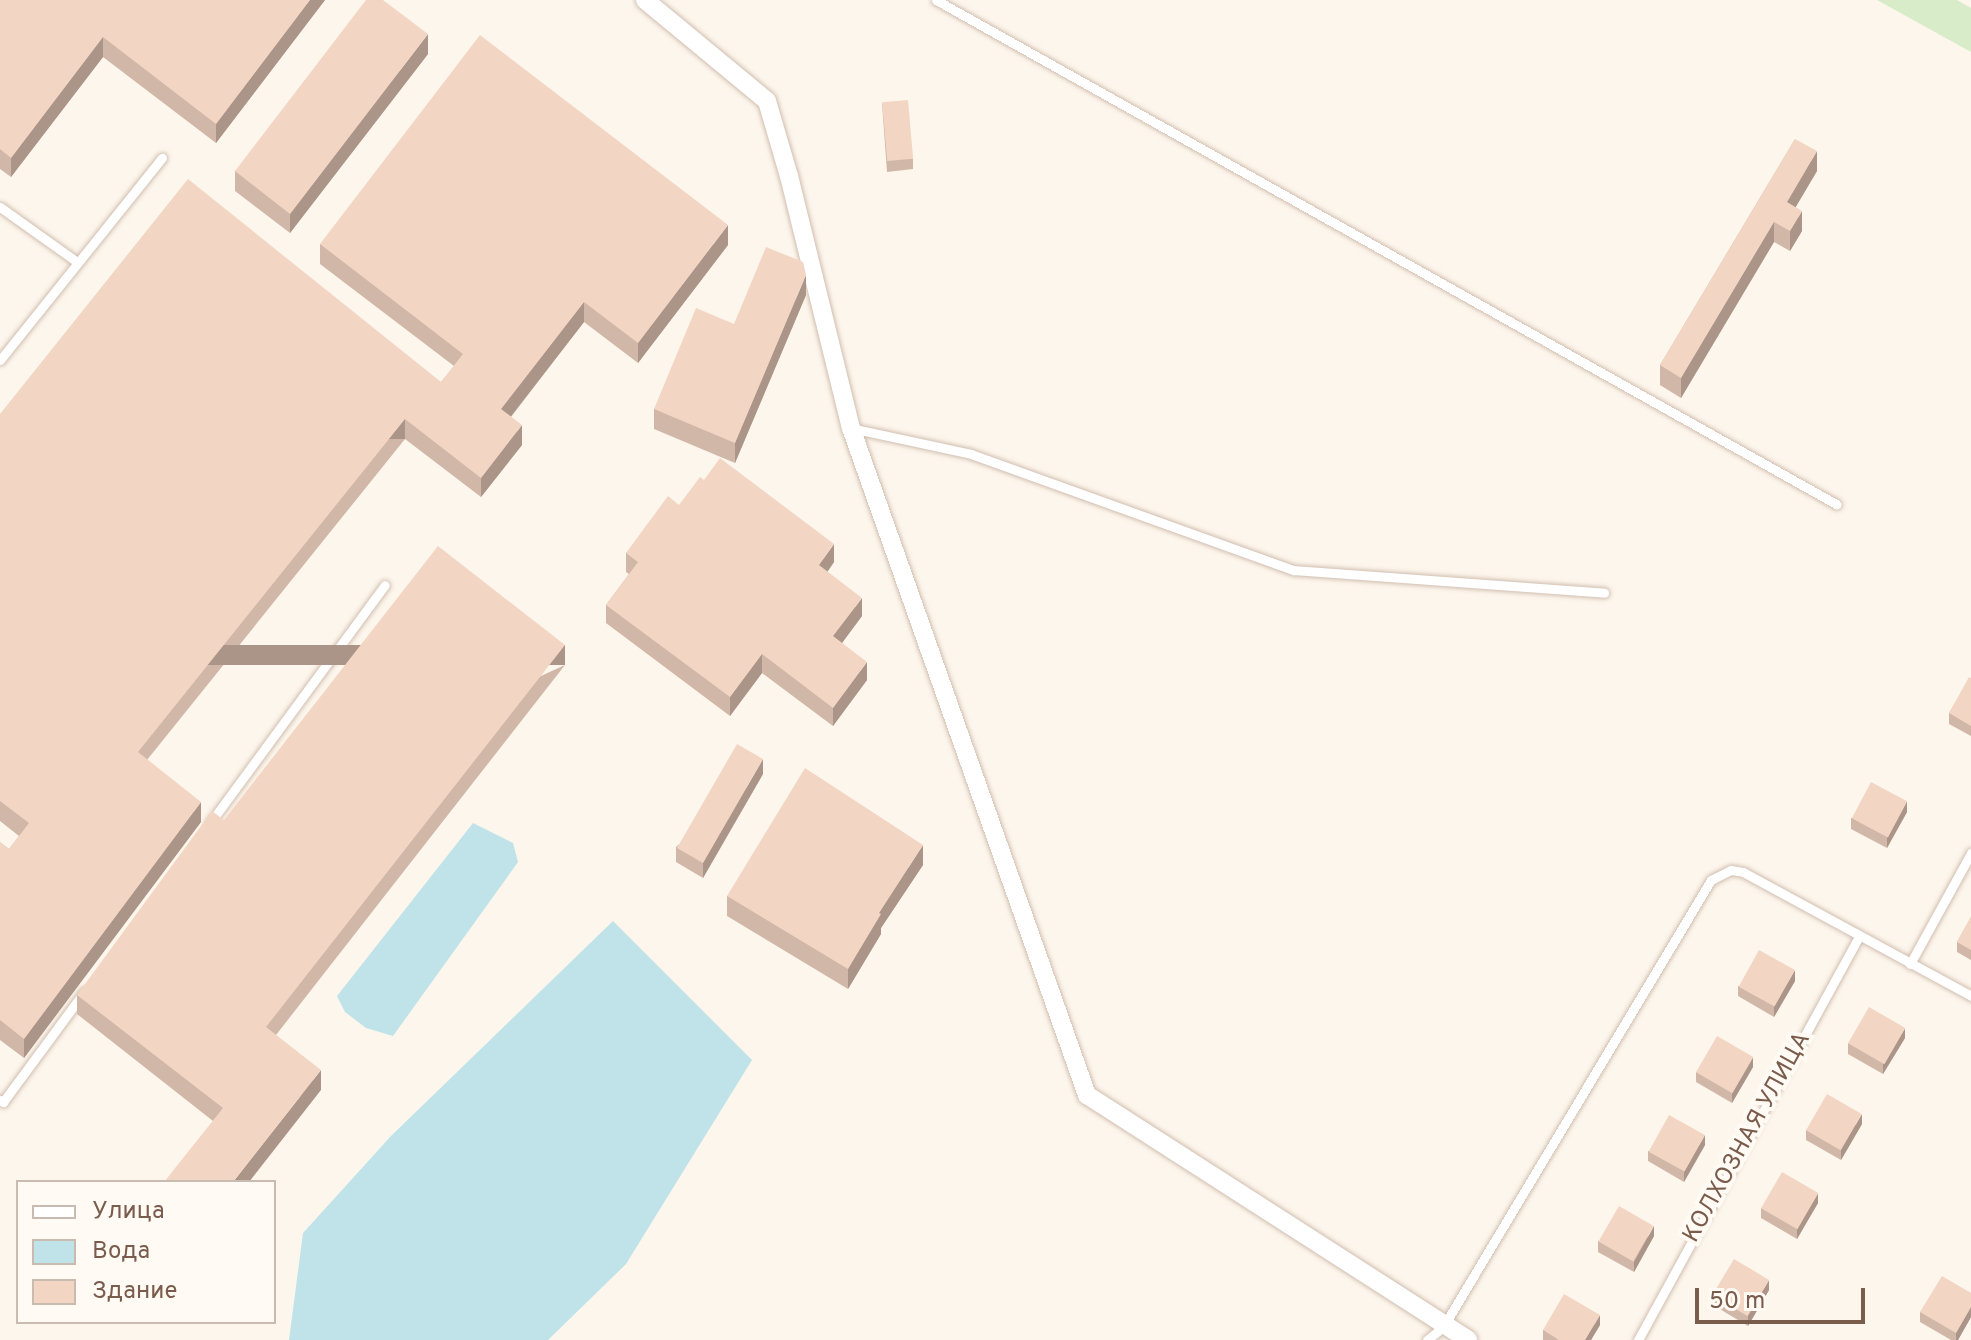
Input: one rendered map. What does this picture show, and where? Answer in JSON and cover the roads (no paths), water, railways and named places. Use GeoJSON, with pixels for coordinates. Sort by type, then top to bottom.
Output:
{"type":"FeatureCollection","features":[{"type":"Feature","properties":{"kind":"street"},"geometry":{"type":"LineString","coordinates":[[645,0],[767,101],[789,176],[851,428],[1087,1095],[1443,1327],[1468,1340]]}},
{"type":"Feature","properties":{"kind":"lane"},"geometry":{"type":"LineString","coordinates":[[936,0],[1836,504]]}},
{"type":"Feature","properties":{"kind":"lane"},"geometry":{"type":"LineString","coordinates":[[0,360],[162,158]]}},
{"type":"Feature","properties":{"kind":"lane"},"geometry":{"type":"LineString","coordinates":[[0,207],[77,262]]}},
{"type":"Feature","properties":{"kind":"lane"},"geometry":{"type":"LineString","coordinates":[[851,428],[971,454],[1294,570],[1604,593]]}},
{"type":"Feature","properties":{"kind":"lane"},"geometry":{"type":"LineString","coordinates":[[199,838],[385,585]]}},
{"type":"Feature","properties":{"kind":"lane"},"geometry":{"type":"LineString","coordinates":[[1910,964],[1971,853]]}},
{"type":"Feature","properties":{"kind":"lane"},"geometry":{"type":"LineString","coordinates":[[1427,1340],[1443,1327],[1711,880],[1731,870],[1743,872],[1971,996]]}},
{"type":"Feature","properties":{"kind":"lane","name":"КОЛХОЗНАЯ УЛИЦА"},"geometry":{"type":"LineString","coordinates":[[1638,1340],[1859,937]]}},
{"type":"Feature","properties":{"kind":"lane"},"geometry":{"type":"LineString","coordinates":[[0,1100],[3,1102],[87,989]]}},
{"type":"Feature","properties":{"kind":"water"},"geometry":{"type":"Polygon","coordinates":[[[473,823],[513,843],[518,862],[393,1036],[366,1028],[345,1012],[337,996],[473,823]]]}},
{"type":"Feature","properties":{"kind":"water"},"geometry":{"type":"Polygon","coordinates":[[[613,921],[752,1060],[626,1264],[548,1340],[289,1340],[303,1233],[391,1136],[613,921]]]}}]}
